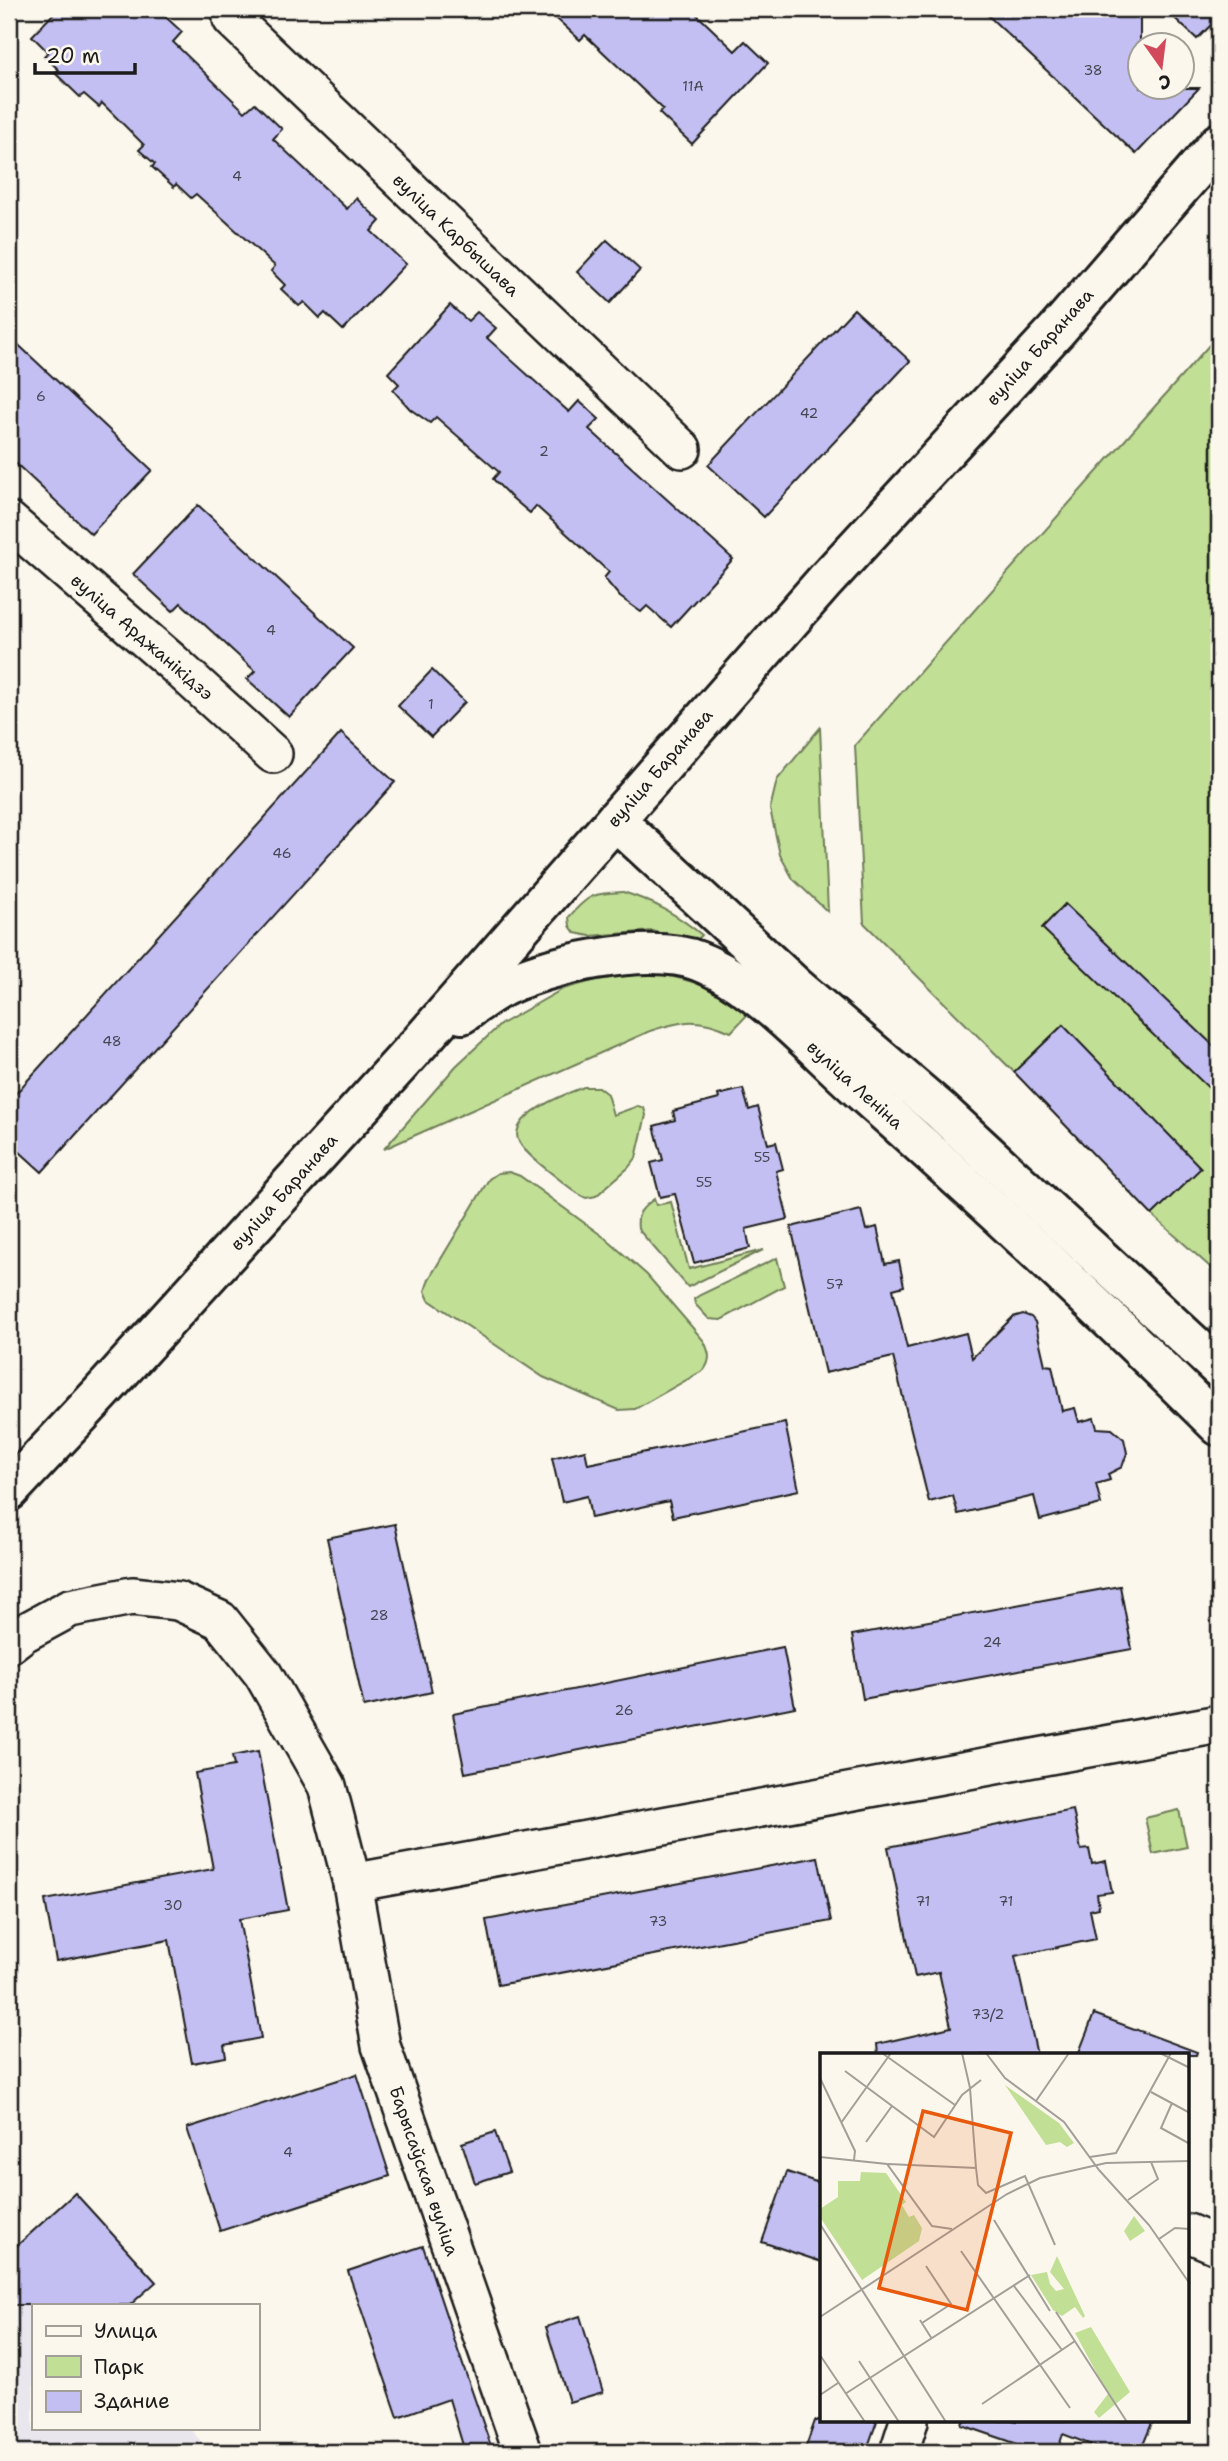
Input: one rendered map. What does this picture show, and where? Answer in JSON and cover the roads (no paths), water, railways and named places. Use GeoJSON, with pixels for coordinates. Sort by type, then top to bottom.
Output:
{"type":"FeatureCollection","features":[{"type":"Feature","properties":{"kind":"main road","name":"вуліца Баранава"},"geometry":{"type":"LineString","coordinates":[[9,1491],[101,1394],[422,1040],[842,562],[1057,330],[1219,143]]}},
{"type":"Feature","properties":{"kind":"main road","name":"вуліца Леніна"},"geometry":{"type":"LineString","coordinates":[[615,820],[796,987],[940,1110],[1219,1368]]}},
{"type":"Feature","properties":{"kind":"main road","name":"вуліца Леніна"},"geometry":{"type":"LineString","coordinates":[[422,1040],[498,989],[547,970],[584,961],[661,954],[697,960],[734,980],[775,1011],[973,1191],[1219,1426]]}},
{"type":"Feature","properties":{"kind":"street","name":"вуліца Карбышава"},"geometry":{"type":"LineString","coordinates":[[237,14],[682,449]]}},
{"type":"Feature","properties":{"kind":"street","name":"вуліца Арджанікідзэ"},"geometry":{"type":"LineString","coordinates":[[9,521],[172,662],[273,754]]}},
{"type":"Feature","properties":{"kind":"street","name":"Барысаўская вуліца"},"geometry":{"type":"LineString","coordinates":[[9,1644],[70,1608],[132,1596],[178,1601],[220,1620],[263,1674],[327,1786],[352,1883],[381,2046],[523,2452]]}},
{"type":"Feature","properties":{"kind":"street"},"geometry":{"type":"LineString","coordinates":[[352,1883],[1219,1724]]}},
{"type":"Feature","properties":{"kind":"street"},"geometry":{"type":"LineString","coordinates":[[1190,2234],[1219,2246]]}},
{"type":"Feature","properties":{"kind":"street"},"geometry":{"type":"LineString","coordinates":[[899,2452],[909,2422]]}}]}
